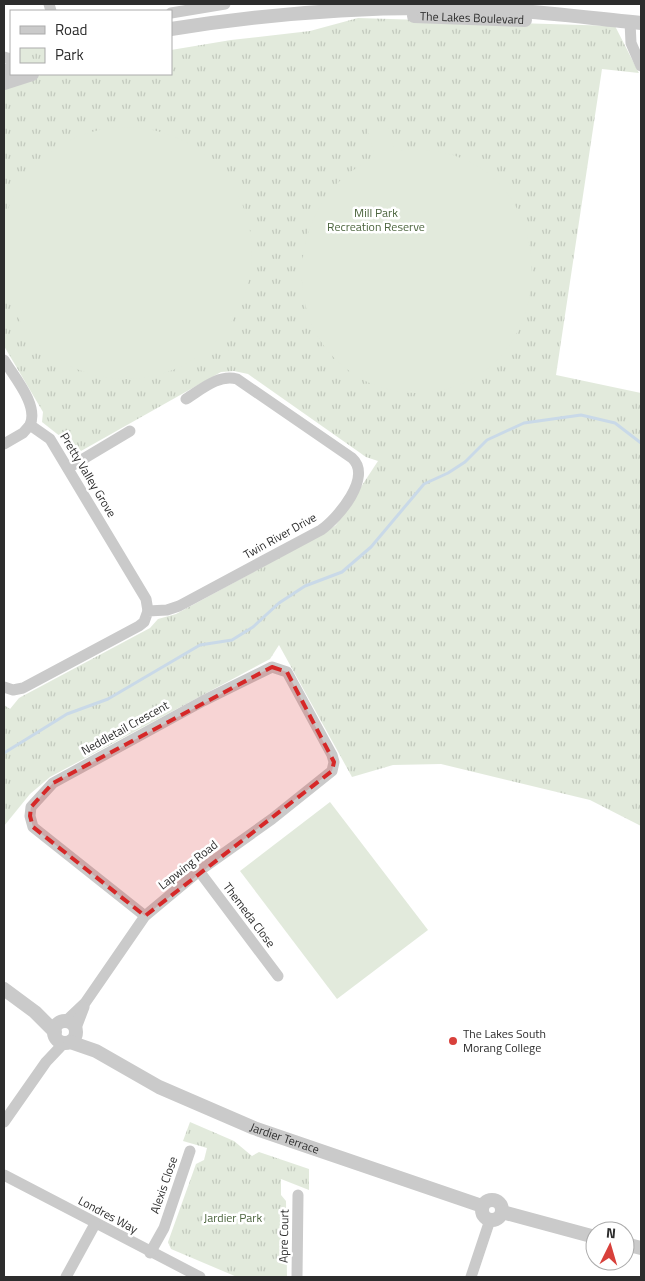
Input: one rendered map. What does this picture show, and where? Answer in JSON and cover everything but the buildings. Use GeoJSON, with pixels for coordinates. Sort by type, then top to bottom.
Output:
{"type":"FeatureCollection","features":[{"type":"Feature","properties":{"kind":"street"},"geometry":{"type":"LineString","coordinates":[[172,13],[186,7],[225,4]]}},
{"type":"Feature","properties":{"kind":"street","name":"The Lakes Boulevard"},"geometry":{"type":"LineString","coordinates":[[172,30],[365,7],[525,11],[636,23],[631,43],[641,66]]}},
{"type":"Feature","properties":{"kind":"street","name":"The Lakes Boulevard"},"geometry":{"type":"LineString","coordinates":[[172,37],[232,22]]}},
{"type":"Feature","properties":{"kind":"street"},"geometry":{"type":"LineString","coordinates":[[4,82],[28,75]]}},
{"type":"Feature","properties":{"kind":"street"},"geometry":{"type":"LineString","coordinates":[[4,360],[30,405],[33,415],[26,431],[4,444]]}},
{"type":"Feature","properties":{"kind":"street","name":"Twin River Drive"},"geometry":{"type":"LineString","coordinates":[[148,611],[161,611],[179,606],[321,530],[337,515],[359,479],[358,466],[352,458],[237,379],[229,377],[217,380],[186,399]]}},
{"type":"Feature","properties":{"kind":"street","name":"Pretty Valley Grove"},"geometry":{"type":"LineString","coordinates":[[30,425],[50,439],[146,599],[148,611]]}},
{"type":"Feature","properties":{"kind":"street"},"geometry":{"type":"LineString","coordinates":[[68,468],[130,432]]}},
{"type":"Feature","properties":{"kind":"street"},"geometry":{"type":"LineString","coordinates":[[4,687],[13,690],[23,688],[71,664],[139,626],[144,622],[148,611]]}},
{"type":"Feature","properties":{"kind":"street","name":"Neddletail Crescent"},"geometry":{"type":"LineString","coordinates":[[145,916],[33,827],[30,816],[31,807],[53,783],[203,701],[272,668],[287,672],[332,754],[334,762],[332,771]]}},
{"type":"Feature","properties":{"kind":"street","name":"Lapwing Road"},"geometry":{"type":"LineString","coordinates":[[4,1122],[145,916],[199,871],[272,819],[332,771]]}},
{"type":"Feature","properties":{"kind":"street","name":"Themeda Close"},"geometry":{"type":"LineString","coordinates":[[199,871],[278,976]]}},
{"type":"Feature","properties":{"kind":"street","name":"Jardier Terrace"},"geometry":{"type":"LineString","coordinates":[[4,989],[35,1012],[96,1051],[160,1086],[254,1128],[482,1206]]}},
{"type":"Feature","properties":{"kind":"street","name":"Alexis Close"},"geometry":{"type":"LineString","coordinates":[[150,1253],[164,1228],[190,1151]]}},
{"type":"Feature","properties":{"kind":"street","name":"Londres Way"},"geometry":{"type":"LineString","coordinates":[[4,1175],[150,1253],[200,1277]]}},
{"type":"Feature","properties":{"kind":"street","name":"Apre Court"},"geometry":{"type":"LineString","coordinates":[[297,1277],[298,1195]]}},
{"type":"Feature","properties":{"kind":"street"},"geometry":{"type":"LineString","coordinates":[[488,1200],[495,1200],[500,1203],[502,1212],[498,1218],[490,1220],[483,1214],[482,1206],[488,1200]]}},
{"type":"Feature","properties":{"kind":"street"},"geometry":{"type":"LineString","coordinates":[[502,1212],[585,1234]]}},
{"type":"Feature","properties":{"kind":"street"},"geometry":{"type":"LineString","coordinates":[[471,1277],[490,1220]]}},
{"type":"Feature","properties":{"kind":"street"},"geometry":{"type":"LineString","coordinates":[[66,1277],[95,1224]]}},
{"type":"Feature","properties":{"kind":"highlighted area"},"geometry":{"type":"Polygon","coordinates":[[[272,667],[287,672],[334,762],[332,771],[145,916],[33,827],[30,816],[31,807],[53,783],[272,667]]]}},
{"type":"Feature","properties":{"kind":"green space","name":"Mill Park Recreation Reserve"},"geometry":{"type":"Polygon","coordinates":[[[358,18],[615,26],[639,73],[602,69],[556,375],[641,393],[641,826],[590,800],[441,764],[393,765],[352,777],[279,645],[270,659],[50,777],[30,794],[4,826],[4,705],[10,709],[19,698],[150,628],[158,619],[176,614],[323,534],[336,525],[378,461],[366,457],[248,374],[234,371],[221,372],[81,451],[70,449],[61,437],[42,422],[43,412],[4,346],[4,86],[41,75],[172,75],[172,50],[231,40],[310,31],[358,18]]]}},
{"type":"Feature","properties":{"kind":"green space","name":"Mill Park Recreation Reserve"},"geometry":{"type":"Polygon","coordinates":[[[387,124],[395,151],[451,155],[492,177],[519,213],[531,256],[528,302],[511,343],[478,375],[431,392],[407,393],[395,391],[373,385],[352,373],[325,348],[313,326],[305,303],[302,278],[304,253],[310,229],[320,206],[344,177],[375,157],[367,129],[387,124]]]}},
{"type":"Feature","properties":{"kind":"green space"},"geometry":{"type":"Polygon","coordinates":[[[114,127],[138,127],[174,136],[196,148],[215,164],[231,183],[243,205],[250,228],[252,253],[250,278],[243,301],[231,323],[215,342],[196,358],[174,370],[138,379],[114,379],[78,370],[56,358],[29,333],[21,323],[5,290],[0,265],[0,241],[9,205],[21,183],[46,156],[56,148],[89,132],[114,127]]]}},
{"type":"Feature","properties":{"kind":"green space"},"geometry":{"type":"Polygon","coordinates":[[[330,802],[428,930],[337,999],[240,871],[330,802]]]}},
{"type":"Feature","properties":{"kind":"green space","name":"Jardier Park"},"geometry":{"type":"Polygon","coordinates":[[[190,1122],[234,1141],[252,1156],[259,1152],[309,1169],[309,1190],[281,1179],[281,1195],[286,1201],[287,1277],[237,1277],[171,1249],[168,1242],[196,1164],[204,1160],[207,1148],[183,1141],[190,1122]]]}},
{"type":"Feature","properties":{"kind":"waterway"},"geometry":{"type":"LineString","coordinates":[[4,753],[67,714],[108,699],[200,645],[232,640],[253,627],[279,603],[305,586],[342,572],[371,547],[424,484],[448,473],[465,462],[487,440],[524,423],[581,415],[615,423],[641,443]]}},
{"type":"Feature","properties":{"kind":"place","name":"The Lakes South Morang College"},"geometry":{"type":"Point","coordinates":[453,1041]}}]}
